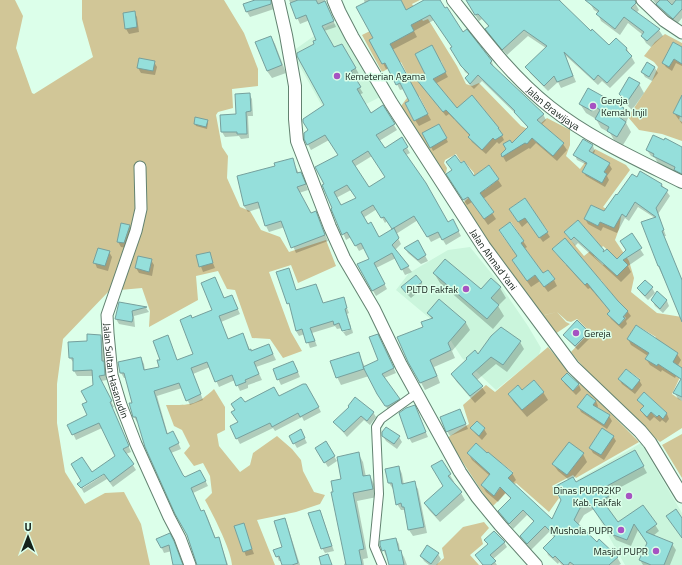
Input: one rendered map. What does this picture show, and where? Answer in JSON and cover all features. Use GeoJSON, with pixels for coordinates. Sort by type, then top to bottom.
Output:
{"type":"FeatureCollection","features":[{"type":"Feature","properties":{"kind":"main road"},"geometry":{"type":"LineString","coordinates":[[278,0],[295,86],[295,120],[297,141],[344,258],[374,310],[448,452],[473,491],[500,525],[536,565]]}},
{"type":"Feature","properties":{"kind":"main road","name":"Jalan Ahmad Yani"},"geometry":{"type":"LineString","coordinates":[[334,0],[352,37],[391,103],[484,247],[573,367],[640,431],[650,443],[682,496]]}},
{"type":"Feature","properties":{"kind":"main road","name":"Jalan Brawijaya"},"geometry":{"type":"LineString","coordinates":[[453,0],[504,63],[550,107],[579,127],[637,160],[682,182]]}},
{"type":"Feature","properties":{"kind":"street"},"geometry":{"type":"LineString","coordinates":[[642,0],[664,21],[682,33]]}},
{"type":"Feature","properties":{"kind":"street","name":"Jalan Sultan Hasanudin"},"geometry":{"type":"LineString","coordinates":[[140,167],[141,209],[136,231],[108,315],[112,375],[121,405],[136,444],[180,538],[190,565]]}},
{"type":"Feature","properties":{"kind":"street"},"geometry":{"type":"LineString","coordinates":[[382,565],[374,546],[379,494],[376,427],[381,419],[417,393]]}},
{"type":"Feature","properties":{"kind":"shaded area"},"geometry":{"type":"Polygon","coordinates":[[[0,0],[15,0],[23,16],[16,48],[32,93],[34,94],[93,57],[82,19],[82,0],[224,0],[244,33],[258,69],[258,86],[232,89],[233,108],[218,112],[216,115],[222,147],[228,156],[227,178],[240,207],[250,211],[261,230],[280,237],[289,252],[326,240],[336,266],[298,283],[291,265],[269,272],[291,332],[302,351],[283,358],[270,339],[252,338],[235,290],[227,289],[218,271],[196,276],[198,300],[149,327],[150,311],[142,288],[109,291],[63,339],[57,384],[57,423],[65,472],[85,504],[105,493],[124,492],[141,524],[150,565],[0,565],[0,0]]]}},
{"type":"Feature","properties":{"kind":"shaded area"},"geometry":{"type":"Polygon","coordinates":[[[376,0],[380,0],[388,15],[404,7],[401,0],[420,0],[412,4],[423,21],[428,19],[457,66],[466,84],[472,86],[479,83],[521,126],[532,131],[547,118],[570,130],[570,145],[566,156],[580,169],[595,149],[626,165],[630,170],[603,207],[621,217],[615,240],[629,261],[634,278],[631,292],[657,313],[682,317],[682,373],[672,394],[682,401],[682,428],[660,442],[593,377],[571,352],[590,332],[577,319],[571,322],[567,321],[557,312],[540,316],[468,213],[463,203],[480,187],[474,176],[474,173],[464,161],[461,162],[456,154],[445,160],[444,163],[447,168],[446,173],[441,174],[426,148],[412,129],[401,106],[413,90],[401,62],[382,72],[362,35],[384,24],[387,18],[376,0]],[[404,10],[390,18],[401,38],[414,31],[404,10]],[[432,46],[415,54],[422,67],[438,59],[432,46]],[[441,61],[423,70],[429,81],[446,72],[441,61]],[[434,81],[424,89],[443,112],[453,104],[434,81]],[[419,96],[405,103],[414,121],[428,113],[419,96]],[[472,96],[463,103],[476,120],[486,112],[472,96]],[[463,110],[454,119],[463,127],[471,119],[463,110]],[[439,124],[430,129],[437,143],[447,138],[439,124]],[[545,127],[534,140],[553,156],[564,143],[545,127]],[[476,128],[468,137],[482,150],[490,141],[476,128]],[[596,155],[591,163],[605,171],[609,163],[596,155]],[[587,163],[582,172],[602,183],[607,174],[587,163]],[[489,165],[474,176],[485,190],[499,179],[489,165]],[[484,198],[474,205],[484,219],[494,212],[484,198]],[[525,198],[509,209],[518,222],[534,211],[525,198]],[[591,205],[584,219],[598,226],[600,222],[614,228],[619,218],[591,205]],[[538,218],[529,224],[540,237],[548,231],[538,218]],[[578,220],[564,232],[584,256],[599,244],[578,220]],[[511,222],[499,231],[512,249],[524,241],[511,222]],[[563,240],[552,249],[566,265],[577,256],[563,240]],[[603,246],[594,256],[603,265],[613,255],[603,246]],[[526,250],[512,260],[527,281],[541,271],[526,250]],[[619,257],[609,268],[617,276],[628,265],[619,257]],[[587,265],[576,274],[585,285],[596,276],[587,265]],[[548,270],[537,278],[544,287],[555,279],[548,270]],[[601,280],[591,288],[605,305],[614,297],[601,280]],[[622,305],[618,310],[614,306],[607,314],[619,325],[626,318],[624,316],[628,311],[622,305]],[[636,325],[627,339],[647,351],[656,337],[636,325]],[[659,342],[654,350],[673,361],[678,353],[659,342]],[[651,349],[645,359],[657,366],[663,356],[651,349]],[[667,358],[662,367],[671,372],[676,364],[667,358]],[[626,369],[618,379],[632,390],[640,379],[626,369]],[[644,392],[637,400],[644,406],[640,410],[647,416],[651,412],[656,417],[659,415],[663,419],[667,413],[644,392]]]}},
{"type":"Feature","properties":{"kind":"shaded area","name":"Kemeterian Agama"},"geometry":{"type":"Polygon","coordinates":[[[338,23],[380,97],[331,122],[293,54],[293,51],[328,26],[338,23]]]}},
{"type":"Feature","properties":{"kind":"shaded area"},"geometry":{"type":"Polygon","coordinates":[[[665,34],[682,43],[682,47],[673,42],[666,55],[681,63],[682,62],[682,105],[678,103],[673,113],[680,116],[679,120],[682,122],[682,141],[662,134],[639,130],[628,117],[652,81],[658,67],[654,62],[644,56],[655,42],[665,34]]]}},
{"type":"Feature","properties":{"kind":"shaded area","name":"PLTD Fakfak"},"geometry":{"type":"Polygon","coordinates":[[[470,247],[496,279],[541,348],[539,355],[496,390],[462,358],[451,341],[433,321],[396,290],[409,273],[448,250],[470,247]]]}},
{"type":"Feature","properties":{"kind":"shaded area"},"geometry":{"type":"Polygon","coordinates":[[[557,312],[566,322],[570,324],[555,334],[541,316],[557,312]]]}},
{"type":"Feature","properties":{"kind":"shaded area"},"geometry":{"type":"Polygon","coordinates":[[[548,347],[564,366],[639,442],[576,478],[573,475],[552,486],[559,498],[549,512],[516,483],[492,507],[447,438],[469,424],[463,405],[486,385],[495,392],[548,347]],[[568,372],[561,379],[573,391],[580,384],[568,372]],[[534,380],[522,390],[518,385],[508,394],[522,410],[544,392],[534,380]],[[587,394],[578,408],[587,414],[596,401],[587,394]],[[601,410],[595,419],[604,425],[610,415],[601,410]],[[477,421],[471,428],[479,436],[485,428],[477,421]],[[602,428],[589,448],[601,455],[613,436],[602,428]],[[476,443],[467,453],[475,461],[484,451],[476,443]],[[583,454],[552,464],[567,475],[583,454]],[[500,462],[481,485],[494,496],[513,472],[500,462]]]}},
{"type":"Feature","properties":{"kind":"shaded area"},"geometry":{"type":"Polygon","coordinates":[[[214,389],[225,407],[225,430],[217,434],[219,446],[240,472],[250,465],[253,453],[277,436],[292,449],[301,460],[303,471],[314,492],[325,495],[320,504],[296,512],[257,520],[275,565],[232,565],[225,541],[205,500],[212,493],[210,476],[203,463],[194,466],[184,453],[190,446],[182,430],[174,426],[166,405],[181,405],[197,402],[214,389]]]}},
{"type":"Feature","properties":{"kind":"shaded area"},"geometry":{"type":"Polygon","coordinates":[[[682,434],[682,478],[662,445],[682,434]]]}},
{"type":"Feature","properties":{"kind":"shaded area","name":"Dinas PUPR2KP Kab. Fakfak"},"geometry":{"type":"Polygon","coordinates":[[[641,443],[682,513],[682,565],[625,565],[577,480],[641,443]]]}},
{"type":"Feature","properties":{"kind":"shaded area"},"geometry":{"type":"Polygon","coordinates":[[[484,522],[489,528],[481,537],[483,544],[470,555],[479,565],[436,565],[444,558],[442,548],[463,527],[484,522]]]}},
{"type":"Feature","properties":{"kind":"building"},"geometry":{"type":"Polygon","coordinates":[[[255,0],[271,0],[271,4],[246,12],[243,4],[255,0]]]}},
{"type":"Feature","properties":{"kind":"building"},"geometry":{"type":"Polygon","coordinates":[[[298,0],[316,0],[318,4],[325,1],[334,21],[322,26],[334,47],[342,44],[356,68],[351,71],[361,87],[357,89],[371,113],[383,105],[395,124],[376,135],[385,148],[402,137],[408,147],[403,150],[426,183],[448,222],[453,219],[459,231],[442,240],[438,232],[427,237],[414,216],[392,229],[384,217],[381,218],[373,205],[361,212],[368,224],[371,222],[379,237],[394,228],[399,238],[392,245],[409,266],[401,270],[392,253],[374,263],[385,284],[372,291],[357,264],[369,259],[361,243],[355,246],[347,232],[342,235],[322,185],[324,184],[315,167],[338,155],[325,135],[307,145],[304,139],[304,133],[308,130],[303,122],[303,119],[324,105],[297,56],[297,53],[314,44],[313,41],[316,40],[306,15],[296,19],[290,3],[298,0]],[[368,151],[352,161],[369,187],[385,177],[368,151]],[[347,185],[334,192],[341,205],[356,198],[347,185]]]}},
{"type":"Feature","properties":{"kind":"building"},"geometry":{"type":"Polygon","coordinates":[[[370,0],[401,0],[406,10],[424,0],[440,0],[445,8],[447,7],[463,32],[467,29],[492,61],[490,63],[544,114],[537,120],[564,143],[553,156],[532,138],[527,144],[525,143],[502,157],[501,154],[506,149],[503,144],[510,140],[512,143],[528,127],[514,112],[515,111],[478,75],[470,84],[465,78],[469,74],[461,66],[450,48],[452,47],[430,15],[411,25],[414,31],[390,44],[428,114],[414,121],[405,103],[409,101],[400,83],[396,85],[385,63],[382,64],[369,40],[373,38],[356,7],[370,0]]]}},
{"type":"Feature","properties":{"kind":"building"},"geometry":{"type":"Polygon","coordinates":[[[466,0],[559,0],[591,31],[592,29],[609,45],[616,38],[627,48],[626,50],[632,56],[607,83],[598,75],[594,80],[564,52],[573,76],[557,82],[554,76],[544,86],[525,67],[547,46],[524,30],[502,50],[485,29],[489,26],[478,14],[475,15],[466,0]]]}},
{"type":"Feature","properties":{"kind":"building"},"geometry":{"type":"Polygon","coordinates":[[[585,0],[635,0],[636,3],[631,8],[660,29],[647,41],[641,36],[644,32],[624,17],[615,29],[596,14],[599,11],[585,0]]]}},
{"type":"Feature","properties":{"kind":"building"},"geometry":{"type":"Polygon","coordinates":[[[660,0],[667,0],[672,5],[676,0],[682,0],[682,9],[673,19],[656,4],[660,0]]]}},
{"type":"Feature","properties":{"kind":"building"},"geometry":{"type":"Polygon","coordinates":[[[135,11],[137,27],[125,29],[123,13],[135,11]]]}},
{"type":"Feature","properties":{"kind":"building"},"geometry":{"type":"Polygon","coordinates":[[[271,36],[282,65],[267,71],[255,42],[271,36]]]}},
{"type":"Feature","properties":{"kind":"building"},"geometry":{"type":"Polygon","coordinates":[[[673,42],[682,47],[682,64],[674,59],[669,67],[662,63],[673,42]]]}},
{"type":"Feature","properties":{"kind":"building"},"geometry":{"type":"Polygon","coordinates":[[[432,45],[446,72],[433,79],[457,108],[472,95],[503,135],[495,140],[493,138],[482,150],[468,137],[470,135],[446,110],[443,112],[416,79],[425,74],[415,54],[432,45]]]}},
{"type":"Feature","properties":{"kind":"building"},"geometry":{"type":"Polygon","coordinates":[[[139,58],[155,61],[153,71],[137,68],[139,58]]]}},
{"type":"Feature","properties":{"kind":"building"},"geometry":{"type":"Polygon","coordinates":[[[647,62],[655,67],[649,77],[641,72],[647,62]]]}},
{"type":"Feature","properties":{"kind":"building"},"geometry":{"type":"Polygon","coordinates":[[[629,77],[640,83],[627,102],[619,94],[629,77]]]}},
{"type":"Feature","properties":{"kind":"building"},"geometry":{"type":"Polygon","coordinates":[[[588,88],[624,108],[619,117],[626,122],[617,137],[607,131],[609,127],[595,119],[600,110],[596,107],[592,111],[579,104],[588,88]]]}},
{"type":"Feature","properties":{"kind":"building"},"geometry":{"type":"Polygon","coordinates":[[[250,93],[251,111],[246,112],[247,134],[237,134],[237,132],[221,132],[220,115],[236,114],[235,94],[250,93]]]}},
{"type":"Feature","properties":{"kind":"building"},"geometry":{"type":"Polygon","coordinates":[[[682,95],[682,117],[673,113],[682,95]]]}},
{"type":"Feature","properties":{"kind":"building"},"geometry":{"type":"Polygon","coordinates":[[[195,117],[208,120],[206,127],[194,124],[195,117]]]}},
{"type":"Feature","properties":{"kind":"building"},"geometry":{"type":"Polygon","coordinates":[[[439,124],[447,138],[430,148],[422,133],[439,124]]]}},
{"type":"Feature","properties":{"kind":"building"},"geometry":{"type":"Polygon","coordinates":[[[653,135],[664,140],[665,138],[682,147],[682,174],[674,170],[675,167],[653,156],[654,154],[646,150],[653,135]]]}},
{"type":"Feature","properties":{"kind":"building"},"geometry":{"type":"Polygon","coordinates":[[[583,139],[593,145],[589,151],[610,163],[604,172],[607,174],[602,183],[582,172],[587,163],[573,155],[583,139]]]}},
{"type":"Feature","properties":{"kind":"building"},"geometry":{"type":"Polygon","coordinates":[[[455,155],[461,163],[464,161],[474,176],[489,165],[499,179],[480,193],[494,212],[484,219],[468,197],[463,200],[446,174],[452,170],[446,162],[455,155]]]}},
{"type":"Feature","properties":{"kind":"building"},"geometry":{"type":"Polygon","coordinates":[[[293,158],[297,173],[301,172],[306,184],[297,187],[311,213],[316,211],[325,235],[291,248],[281,221],[265,226],[258,202],[244,206],[237,176],[275,166],[274,163],[293,158]]]}},
{"type":"Feature","properties":{"kind":"building"},"geometry":{"type":"Polygon","coordinates":[[[640,171],[662,184],[661,186],[668,190],[656,208],[664,230],[662,231],[682,280],[682,322],[641,222],[656,217],[635,202],[626,217],[622,214],[614,228],[600,222],[598,226],[584,219],[591,205],[604,211],[632,174],[637,177],[640,171]]]}},
{"type":"Feature","properties":{"kind":"building"},"geometry":{"type":"Polygon","coordinates":[[[525,198],[548,232],[539,238],[525,218],[518,222],[509,209],[525,198]]]}},
{"type":"Feature","properties":{"kind":"building"},"geometry":{"type":"Polygon","coordinates":[[[578,220],[604,250],[603,252],[607,249],[617,259],[626,250],[620,241],[632,233],[642,248],[623,260],[628,265],[617,276],[574,237],[571,240],[564,232],[578,220]]]}},
{"type":"Feature","properties":{"kind":"building"},"geometry":{"type":"Polygon","coordinates":[[[510,222],[524,241],[521,243],[543,273],[548,270],[555,279],[544,287],[535,275],[527,281],[512,260],[517,256],[499,230],[510,222]]]}},
{"type":"Feature","properties":{"kind":"building"},"geometry":{"type":"Polygon","coordinates":[[[121,223],[130,225],[124,243],[117,242],[121,223]]]}},
{"type":"Feature","properties":{"kind":"building"},"geometry":{"type":"Polygon","coordinates":[[[565,238],[628,311],[623,317],[625,318],[619,325],[607,314],[610,311],[587,283],[585,285],[552,249],[565,238]]]}},
{"type":"Feature","properties":{"kind":"building"},"geometry":{"type":"Polygon","coordinates":[[[418,240],[426,255],[418,260],[404,248],[418,240]]]}},
{"type":"Feature","properties":{"kind":"building"},"geometry":{"type":"Polygon","coordinates":[[[98,248],[110,251],[105,266],[93,263],[98,248]]]}},
{"type":"Feature","properties":{"kind":"building"},"geometry":{"type":"Polygon","coordinates":[[[210,252],[213,263],[199,267],[196,255],[210,252]]]}},
{"type":"Feature","properties":{"kind":"building"},"geometry":{"type":"Polygon","coordinates":[[[138,256],[152,259],[149,272],[135,268],[138,256]]]}},
{"type":"Feature","properties":{"kind":"building","name":"PLTD Fakfak"},"geometry":{"type":"Polygon","coordinates":[[[445,259],[481,289],[491,278],[501,287],[491,298],[499,305],[487,319],[433,273],[445,259]]]}},
{"type":"Feature","properties":{"kind":"building"},"geometry":{"type":"Polygon","coordinates":[[[289,268],[296,290],[316,284],[323,303],[344,297],[347,308],[345,309],[351,329],[342,331],[339,323],[334,325],[333,321],[310,328],[315,341],[306,343],[302,329],[296,331],[289,303],[287,304],[276,272],[289,268]]]}},
{"type":"Feature","properties":{"kind":"building"},"geometry":{"type":"Polygon","coordinates":[[[416,275],[422,282],[407,294],[401,287],[416,275]]]}},
{"type":"Feature","properties":{"kind":"building"},"geometry":{"type":"Polygon","coordinates":[[[215,277],[224,298],[232,295],[238,309],[219,316],[228,339],[243,333],[249,350],[251,349],[251,351],[269,344],[273,354],[254,362],[259,374],[236,386],[232,375],[215,382],[207,362],[191,368],[201,394],[186,401],[179,383],[154,391],[167,434],[173,431],[179,443],[169,448],[183,475],[185,477],[200,470],[206,481],[191,488],[201,511],[204,510],[215,538],[219,537],[227,565],[197,565],[187,535],[175,514],[145,447],[136,417],[133,417],[129,403],[132,403],[124,373],[120,373],[118,362],[141,357],[144,370],[159,367],[157,360],[160,360],[153,341],[168,335],[177,360],[193,354],[180,320],[191,315],[192,318],[212,310],[201,283],[215,277]]]}},
{"type":"Feature","properties":{"kind":"building"},"geometry":{"type":"Polygon","coordinates":[[[645,280],[653,287],[645,296],[637,288],[645,280]]]}},
{"type":"Feature","properties":{"kind":"building"},"geometry":{"type":"Polygon","coordinates":[[[657,291],[667,300],[660,309],[651,300],[657,291]]]}},
{"type":"Feature","properties":{"kind":"building"},"geometry":{"type":"Polygon","coordinates":[[[439,299],[466,322],[448,343],[451,350],[430,360],[437,376],[420,383],[408,362],[397,337],[423,327],[421,322],[433,318],[427,313],[439,299]]]}},
{"type":"Feature","properties":{"kind":"building"},"geometry":{"type":"Polygon","coordinates":[[[119,302],[147,307],[132,311],[132,322],[115,319],[119,302]]]}},
{"type":"Feature","properties":{"kind":"building","name":"Gereja"},"geometry":{"type":"Polygon","coordinates":[[[577,320],[589,332],[575,346],[563,335],[577,320]]]}},
{"type":"Feature","properties":{"kind":"building"},"geometry":{"type":"Polygon","coordinates":[[[636,325],[678,353],[673,362],[682,368],[682,397],[673,393],[681,379],[658,364],[657,366],[645,359],[649,353],[627,339],[636,325]]]}},
{"type":"Feature","properties":{"kind":"building"},"geometry":{"type":"Polygon","coordinates":[[[501,327],[521,341],[503,365],[491,357],[472,374],[483,386],[470,396],[451,374],[475,350],[478,354],[491,336],[501,327]]]}},
{"type":"Feature","properties":{"kind":"building"},"geometry":{"type":"Polygon","coordinates":[[[87,334],[101,335],[102,361],[104,361],[105,375],[99,376],[112,401],[110,402],[129,446],[123,449],[134,464],[110,482],[104,474],[81,488],[77,484],[81,481],[71,464],[82,457],[92,472],[115,456],[99,423],[72,435],[67,425],[87,415],[82,404],[87,402],[81,391],[93,385],[92,370],[73,371],[73,358],[69,358],[68,342],[87,341],[87,334]]]}},
{"type":"Feature","properties":{"kind":"building"},"geometry":{"type":"Polygon","coordinates":[[[378,334],[394,368],[382,374],[400,399],[388,406],[385,406],[377,394],[363,367],[378,360],[369,337],[378,334]]]}},
{"type":"Feature","properties":{"kind":"building"},"geometry":{"type":"Polygon","coordinates":[[[359,352],[364,369],[336,378],[330,361],[359,352]]]}},
{"type":"Feature","properties":{"kind":"building"},"geometry":{"type":"Polygon","coordinates":[[[293,361],[298,372],[277,380],[273,369],[293,361]]]}},
{"type":"Feature","properties":{"kind":"building"},"geometry":{"type":"Polygon","coordinates":[[[626,369],[640,380],[632,390],[618,379],[626,369]]]}},
{"type":"Feature","properties":{"kind":"building"},"geometry":{"type":"Polygon","coordinates":[[[567,373],[579,384],[573,391],[561,379],[567,373]]]}},
{"type":"Feature","properties":{"kind":"building"},"geometry":{"type":"Polygon","coordinates":[[[534,380],[544,392],[522,410],[508,394],[518,385],[522,390],[534,380]]]}},
{"type":"Feature","properties":{"kind":"building"},"geometry":{"type":"Polygon","coordinates":[[[303,384],[306,384],[319,407],[300,417],[298,413],[272,427],[270,423],[236,439],[230,426],[238,422],[231,412],[235,410],[231,404],[241,397],[245,402],[274,387],[279,396],[303,384]]]}},
{"type":"Feature","properties":{"kind":"building"},"geometry":{"type":"Polygon","coordinates":[[[644,392],[667,413],[663,419],[659,415],[657,417],[651,412],[647,417],[640,410],[644,406],[637,400],[644,392]]]}},
{"type":"Feature","properties":{"kind":"building"},"geometry":{"type":"Polygon","coordinates":[[[587,394],[596,401],[593,405],[610,415],[604,425],[577,407],[587,394]]]}},
{"type":"Feature","properties":{"kind":"building"},"geometry":{"type":"Polygon","coordinates":[[[355,397],[374,412],[367,421],[361,416],[344,432],[333,422],[349,407],[348,406],[355,397]]]}},
{"type":"Feature","properties":{"kind":"building"},"geometry":{"type":"Polygon","coordinates":[[[415,405],[426,432],[408,439],[399,413],[406,408],[415,405]]]}},
{"type":"Feature","properties":{"kind":"building"},"geometry":{"type":"Polygon","coordinates":[[[460,409],[466,424],[446,432],[440,417],[460,409]]]}},
{"type":"Feature","properties":{"kind":"building"},"geometry":{"type":"Polygon","coordinates":[[[477,421],[485,428],[479,436],[470,428],[477,421]]]}},
{"type":"Feature","properties":{"kind":"building"},"geometry":{"type":"Polygon","coordinates":[[[386,427],[400,436],[394,444],[382,436],[382,432],[386,427]]]}},
{"type":"Feature","properties":{"kind":"building"},"geometry":{"type":"Polygon","coordinates":[[[602,428],[614,436],[601,455],[589,448],[602,428]]]}},
{"type":"Feature","properties":{"kind":"building"},"geometry":{"type":"Polygon","coordinates":[[[301,429],[305,438],[293,444],[289,436],[301,429]]]}},
{"type":"Feature","properties":{"kind":"building"},"geometry":{"type":"Polygon","coordinates":[[[326,441],[335,456],[324,463],[315,448],[326,441]]]}},
{"type":"Feature","properties":{"kind":"building"},"geometry":{"type":"Polygon","coordinates":[[[569,442],[584,453],[567,475],[552,464],[569,442]]]}},
{"type":"Feature","properties":{"kind":"building"},"geometry":{"type":"Polygon","coordinates":[[[476,443],[513,473],[508,478],[552,519],[561,500],[554,487],[573,477],[576,482],[635,450],[644,466],[605,487],[609,496],[602,500],[618,522],[643,505],[657,524],[646,532],[673,543],[664,565],[651,565],[639,560],[647,543],[634,524],[627,540],[611,534],[589,503],[580,508],[574,520],[597,542],[599,539],[618,557],[609,565],[574,565],[570,562],[568,565],[564,565],[555,556],[553,558],[543,548],[555,536],[545,526],[527,544],[520,536],[534,521],[523,510],[509,524],[498,511],[511,498],[500,487],[494,496],[481,485],[490,474],[467,453],[476,443]]]}},
{"type":"Feature","properties":{"kind":"building"},"geometry":{"type":"Polygon","coordinates":[[[359,452],[363,476],[370,475],[373,489],[353,493],[364,549],[359,550],[362,565],[346,565],[331,492],[333,492],[331,481],[341,479],[337,457],[359,452]]]}},
{"type":"Feature","properties":{"kind":"building"},"geometry":{"type":"Polygon","coordinates":[[[442,460],[451,474],[448,476],[462,492],[436,516],[424,503],[443,486],[431,466],[442,460]]]}},
{"type":"Feature","properties":{"kind":"building"},"geometry":{"type":"Polygon","coordinates":[[[399,466],[402,484],[415,481],[424,527],[408,530],[404,507],[402,507],[401,503],[396,505],[392,483],[388,483],[385,469],[399,466]]]}},
{"type":"Feature","properties":{"kind":"building"},"geometry":{"type":"Polygon","coordinates":[[[676,509],[682,518],[682,538],[666,516],[676,509]]]}},
{"type":"Feature","properties":{"kind":"building"},"geometry":{"type":"Polygon","coordinates":[[[320,510],[332,546],[321,549],[308,513],[320,510]]]}},
{"type":"Feature","properties":{"kind":"building"},"geometry":{"type":"Polygon","coordinates":[[[285,518],[298,563],[292,565],[282,565],[279,556],[276,557],[273,550],[282,547],[274,521],[285,518]]]}},
{"type":"Feature","properties":{"kind":"building"},"geometry":{"type":"Polygon","coordinates":[[[244,523],[252,549],[243,552],[234,526],[244,523]]]}},
{"type":"Feature","properties":{"kind":"building"},"geometry":{"type":"Polygon","coordinates":[[[494,531],[505,542],[490,555],[496,561],[491,565],[483,565],[475,555],[488,544],[484,540],[494,531]]]}},
{"type":"Feature","properties":{"kind":"building"},"geometry":{"type":"Polygon","coordinates":[[[170,533],[183,565],[173,565],[169,545],[161,548],[156,539],[170,533]]]}},
{"type":"Feature","properties":{"kind":"building"},"geometry":{"type":"Polygon","coordinates":[[[396,538],[399,551],[401,550],[404,565],[389,565],[385,550],[382,551],[380,545],[380,541],[396,538]]]}},
{"type":"Feature","properties":{"kind":"building"},"geometry":{"type":"Polygon","coordinates":[[[427,545],[439,553],[431,564],[420,556],[427,545]]]}},
{"type":"Feature","properties":{"kind":"building"},"geometry":{"type":"Polygon","coordinates":[[[328,554],[332,565],[321,565],[319,557],[328,554]]]}},
{"type":"Feature","properties":{"kind":"place","name":"Kemeterian Agama"},"geometry":{"type":"Point","coordinates":[337,76]}},
{"type":"Feature","properties":{"kind":"place","name":"Gereja Kemah Injil"},"geometry":{"type":"Point","coordinates":[593,106]}},
{"type":"Feature","properties":{"kind":"place","name":"PLTD Fakfak"},"geometry":{"type":"Point","coordinates":[466,289]}},
{"type":"Feature","properties":{"kind":"place","name":"Gereja"},"geometry":{"type":"Point","coordinates":[576,333]}},
{"type":"Feature","properties":{"kind":"place","name":"Dinas PUPR2KP Kab. Fakfak"},"geometry":{"type":"Point","coordinates":[629,496]}},
{"type":"Feature","properties":{"kind":"place","name":"Mushola PUPR"},"geometry":{"type":"Point","coordinates":[621,530]}},
{"type":"Feature","properties":{"kind":"place","name":"Masjid PUPR"},"geometry":{"type":"Point","coordinates":[656,551]}}]}
